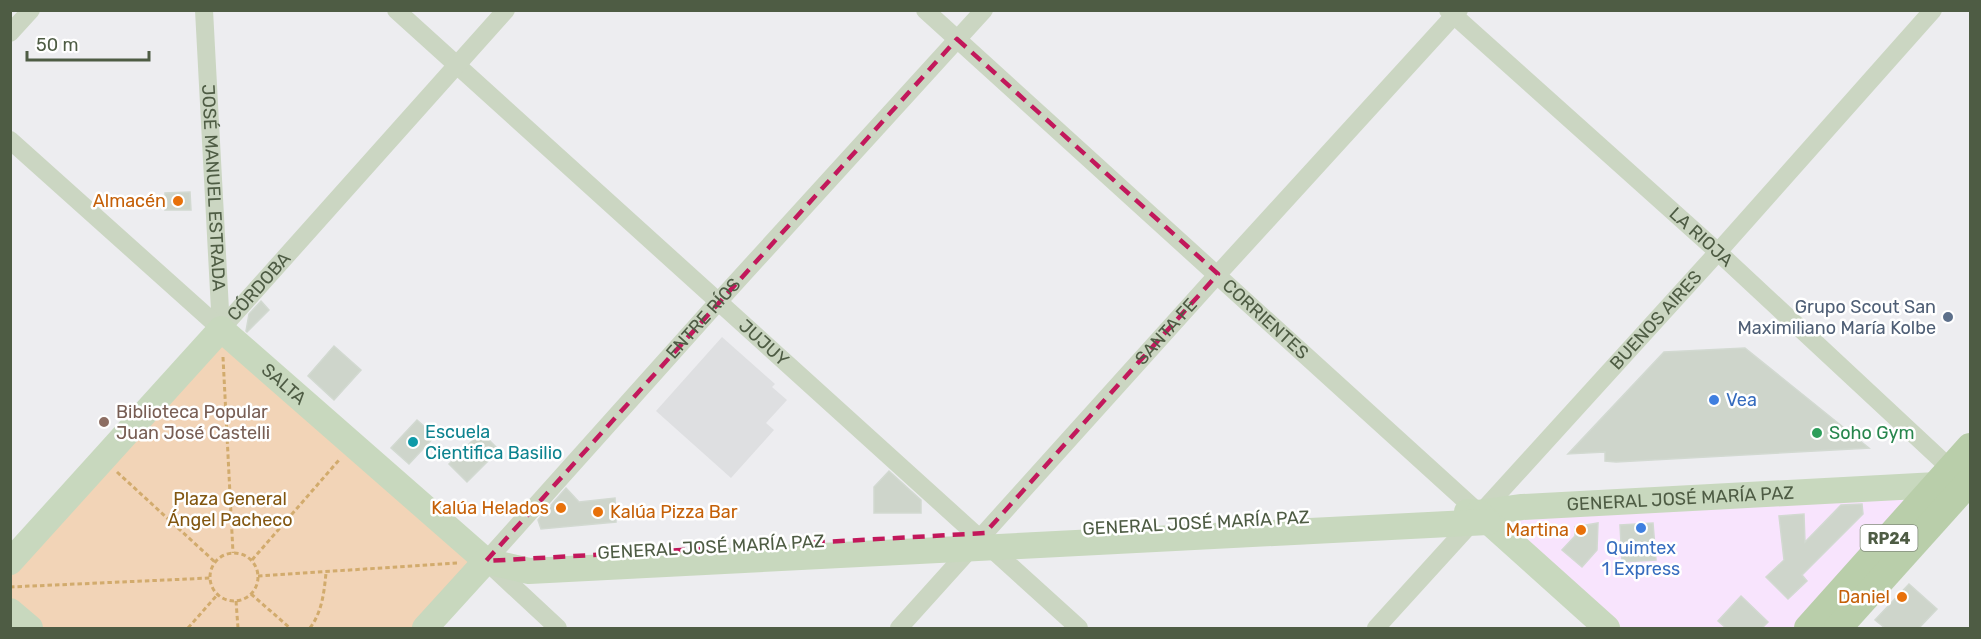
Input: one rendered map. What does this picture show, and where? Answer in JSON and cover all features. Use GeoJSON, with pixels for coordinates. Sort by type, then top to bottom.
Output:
{"type":"FeatureCollection","features":[{"type":"Feature","properties":{"kind":"main road","name":"RP24"},"geometry":{"type":"LineString","coordinates":[[1838,628],[1953,478],[1971,447]]}},
{"type":"Feature","properties":{"kind":"main road","name":"RP24"},"geometry":{"type":"LineString","coordinates":[[1808,628],[1953,478]]}},
{"type":"Feature","properties":{"kind":"street"},"geometry":{"type":"LineString","coordinates":[[10,33],[31,10]]}},
{"type":"Feature","properties":{"kind":"street","name":"JOSÉ MANUEL ESTRADA"},"geometry":{"type":"LineString","coordinates":[[204,10],[221,329]]}},
{"type":"Feature","properties":{"kind":"street","name":"JUJUY"},"geometry":{"type":"LineString","coordinates":[[396,10],[1079,628]]}},
{"type":"Feature","properties":{"kind":"street","name":"CÓRDOBA"},"geometry":{"type":"LineString","coordinates":[[10,562],[506,10]]}},
{"type":"Feature","properties":{"kind":"street","name":"CORRIENTES"},"geometry":{"type":"LineString","coordinates":[[925,10],[1218,274],[1479,519],[1607,628]]}},
{"type":"Feature","properties":{"kind":"street","name":"ENTRE RÍOS"},"geometry":{"type":"LineString","coordinates":[[425,628],[984,10]]}},
{"type":"Feature","properties":{"kind":"street","name":"BUENOS AIRES"},"geometry":{"type":"LineString","coordinates":[[1376,628],[1479,519],[1933,10]]}},
{"type":"Feature","properties":{"kind":"street","name":"LA RIOJA"},"geometry":{"type":"LineString","coordinates":[[1453,12],[1718,252],[1953,478]]}},
{"type":"Feature","properties":{"kind":"street","name":"SANTA FE"},"geometry":{"type":"LineString","coordinates":[[899,628],[1453,12]]}},
{"type":"Feature","properties":{"kind":"street","name":"SALTA"},"geometry":{"type":"LineString","coordinates":[[10,140],[486,561],[558,628]]}},
{"type":"Feature","properties":{"kind":"street","name":"GENERAL JOSÉ MARÍA PAZ"},"geometry":{"type":"LineString","coordinates":[[486,561],[523,556],[980,540],[1457,511],[1479,519],[1534,506],[1953,478]]}},
{"type":"Feature","properties":{"kind":"street"},"geometry":{"type":"LineString","coordinates":[[10,610],[30,628]]}},
{"type":"Feature","properties":{"kind":"path"},"geometry":{"type":"LineString","coordinates":[[221,329],[233,553]]}},
{"type":"Feature","properties":{"kind":"path"},"geometry":{"type":"LineString","coordinates":[[252,560],[352,444]]}},
{"type":"Feature","properties":{"kind":"path"},"geometry":{"type":"LineString","coordinates":[[103,459],[215,562]]}},
{"type":"Feature","properties":{"kind":"path"},"geometry":{"type":"LineString","coordinates":[[233,553],[242,554],[252,560],[258,576],[257,585],[251,594],[236,601],[224,599],[218,594],[210,578],[215,562],[222,556],[233,553]]}},
{"type":"Feature","properties":{"kind":"path"},"geometry":{"type":"LineString","coordinates":[[258,576],[486,561]]}},
{"type":"Feature","properties":{"kind":"path"},"geometry":{"type":"LineString","coordinates":[[310,628],[319,614],[326,573]]}},
{"type":"Feature","properties":{"kind":"path"},"geometry":{"type":"LineString","coordinates":[[10,587],[210,578]]}},
{"type":"Feature","properties":{"kind":"path"},"geometry":{"type":"LineString","coordinates":[[188,628],[218,594]]}},
{"type":"Feature","properties":{"kind":"path"},"geometry":{"type":"LineString","coordinates":[[251,594],[290,628]]}},
{"type":"Feature","properties":{"kind":"path"},"geometry":{"type":"LineString","coordinates":[[236,601],[237,628]]}},
{"type":"Feature","properties":{"kind":"highlighted area"},"geometry":{"type":"Polygon","coordinates":[[[957,39],[1218,274],[985,533],[486,561],[957,39]]]}},
{"type":"Feature","properties":{"kind":"shaded area"},"geometry":{"type":"Polygon","coordinates":[[[722,337],[775,384],[772,387],[787,400],[766,423],[774,430],[731,478],[656,411],[722,337]]]}},
{"type":"Feature","properties":{"kind":"shaded area"},"geometry":{"type":"Polygon","coordinates":[[[1887,497],[1902,498],[1904,504],[1796,628],[1623,628],[1517,534],[1516,520],[1887,497]]]}},
{"type":"Feature","properties":{"kind":"green space","name":"Plaza General Ángel Pacheco"},"geometry":{"type":"Polygon","coordinates":[[[218,345],[229,347],[465,556],[469,565],[415,628],[42,628],[11,600],[11,573],[218,345]]]}},
{"type":"Feature","properties":{"kind":"building","name":"Almacén"},"geometry":{"type":"Polygon","coordinates":[[[190,192],[191,210],[165,210],[165,193],[190,192]]]}},
{"type":"Feature","properties":{"kind":"building"},"geometry":{"type":"Polygon","coordinates":[[[261,301],[269,310],[247,332],[249,314],[261,301]]]}},
{"type":"Feature","properties":{"kind":"building"},"geometry":{"type":"Polygon","coordinates":[[[334,346],[361,370],[334,400],[308,376],[334,346]]]}},
{"type":"Feature","properties":{"kind":"building","name":"Vea"},"geometry":{"type":"Polygon","coordinates":[[[1745,348],[1869,448],[1616,462],[1605,461],[1605,452],[1568,454],[1664,352],[1745,348]]]}},
{"type":"Feature","properties":{"kind":"building","name":"Escuela Cientifica Basilio"},"geometry":{"type":"Polygon","coordinates":[[[417,420],[435,436],[409,464],[391,448],[417,420]]]}},
{"type":"Feature","properties":{"kind":"building"},"geometry":{"type":"Polygon","coordinates":[[[481,432],[499,450],[467,482],[449,464],[481,432]]]}},
{"type":"Feature","properties":{"kind":"building"},"geometry":{"type":"Polygon","coordinates":[[[889,471],[921,500],[921,513],[874,513],[874,487],[889,471]]]}},
{"type":"Feature","properties":{"kind":"building"},"geometry":{"type":"Polygon","coordinates":[[[566,488],[579,502],[615,498],[616,522],[541,529],[538,520],[566,488]]]}},
{"type":"Feature","properties":{"kind":"building"},"geometry":{"type":"Polygon","coordinates":[[[1862,504],[1863,514],[1802,575],[1807,581],[1788,599],[1766,577],[1784,560],[1779,516],[1804,514],[1805,542],[1841,505],[1862,504]]]}},
{"type":"Feature","properties":{"kind":"building"},"geometry":{"type":"Polygon","coordinates":[[[1598,523],[1597,550],[1582,567],[1562,550],[1575,536],[1575,527],[1598,523]]]}},
{"type":"Feature","properties":{"kind":"building"},"geometry":{"type":"Polygon","coordinates":[[[1653,523],[1656,560],[1622,562],[1620,525],[1653,523]]]}},
{"type":"Feature","properties":{"kind":"building"},"geometry":{"type":"Polygon","coordinates":[[[1909,584],[1937,609],[1919,628],[1885,628],[1875,620],[1909,584]]]}},
{"type":"Feature","properties":{"kind":"building"},"geometry":{"type":"Polygon","coordinates":[[[1741,596],[1768,622],[1762,628],[1726,628],[1718,621],[1741,596]]]}},
{"type":"Feature","properties":{"kind":"place","name":"Almacén"},"geometry":{"type":"Point","coordinates":[178,201]}},
{"type":"Feature","properties":{"kind":"place","name":"Grupo Scout San Maximiliano María Kolbe"},"geometry":{"type":"Point","coordinates":[1948,317]}},
{"type":"Feature","properties":{"kind":"place","name":"Vea"},"geometry":{"type":"Point","coordinates":[1714,400]}},
{"type":"Feature","properties":{"kind":"place","name":"Biblioteca Popular Juan José Castelli"},"geometry":{"type":"Point","coordinates":[104,422]}},
{"type":"Feature","properties":{"kind":"place","name":"Soho Gym"},"geometry":{"type":"Point","coordinates":[1817,433]}},
{"type":"Feature","properties":{"kind":"place","name":"Escuela Cientifica Basilio"},"geometry":{"type":"Point","coordinates":[413,442]}},
{"type":"Feature","properties":{"kind":"place","name":"Kalúa Helados"},"geometry":{"type":"Point","coordinates":[561,508]}},
{"type":"Feature","properties":{"kind":"place","name":"Kalúa Pizza Bar"},"geometry":{"type":"Point","coordinates":[598,512]}},
{"type":"Feature","properties":{"kind":"place","name":"Quimtex 1 Express"},"geometry":{"type":"Point","coordinates":[1641,528]}},
{"type":"Feature","properties":{"kind":"place","name":"Martina"},"geometry":{"type":"Point","coordinates":[1581,530]}},
{"type":"Feature","properties":{"kind":"place","name":"Daniel"},"geometry":{"type":"Point","coordinates":[1902,597]}}]}
